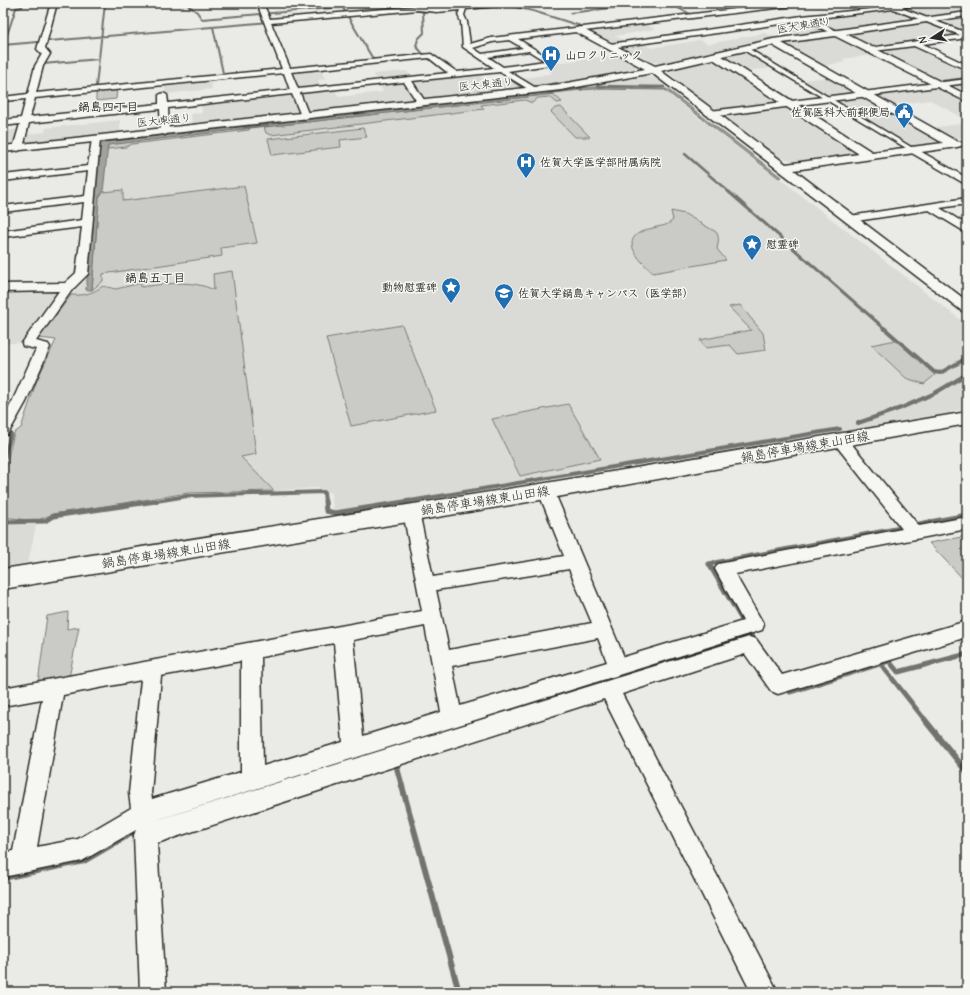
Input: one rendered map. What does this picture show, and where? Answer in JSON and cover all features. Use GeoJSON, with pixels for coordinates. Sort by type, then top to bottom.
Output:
{"type":"FeatureCollection","features":[{"type":"Feature","properties":{"kind":"main road","name":"鍋島停車場線東山田線"},"geometry":{"type":"LineString","coordinates":[[3,579],[546,491],[967,418]]}},
{"type":"Feature","properties":{"kind":"street"},"geometry":{"type":"LineString","coordinates":[[18,148],[39,66],[46,54],[41,50],[54,3]]}},
{"type":"Feature","properties":{"kind":"street"},"geometry":{"type":"LineString","coordinates":[[260,3],[304,116]]}},
{"type":"Feature","properties":{"kind":"street"},"geometry":{"type":"LineString","coordinates":[[266,19],[418,5],[437,10],[464,9],[508,3]]}},
{"type":"Feature","properties":{"kind":"street"},"geometry":{"type":"LineString","coordinates":[[469,46],[491,40],[801,3]]}},
{"type":"Feature","properties":{"kind":"street"},"geometry":{"type":"LineString","coordinates":[[883,3],[967,35]]}},
{"type":"Feature","properties":{"kind":"street"},"geometry":{"type":"LineString","coordinates":[[610,46],[804,18],[896,8],[922,3]]}},
{"type":"Feature","properties":{"kind":"street"},"geometry":{"type":"LineString","coordinates":[[777,6],[834,32],[967,99]]}},
{"type":"Feature","properties":{"kind":"street"},"geometry":{"type":"LineString","coordinates":[[464,9],[461,15],[464,22],[467,45],[469,46],[466,47],[482,56],[499,70],[530,88]]}},
{"type":"Feature","properties":{"kind":"street","name":"医大東通り"},"geometry":{"type":"LineString","coordinates":[[3,149],[422,103],[530,88],[584,84],[654,70],[774,42],[834,32],[967,14]]}},
{"type":"Feature","properties":{"kind":"street"},"geometry":{"type":"LineString","coordinates":[[644,22],[672,37]]}},
{"type":"Feature","properties":{"kind":"street"},"geometry":{"type":"LineString","coordinates":[[579,30],[654,70],[710,114],[785,168],[967,308]]}},
{"type":"Feature","properties":{"kind":"street"},"geometry":{"type":"LineString","coordinates":[[869,50],[967,35]]}},
{"type":"Feature","properties":{"kind":"street"},"geometry":{"type":"LineString","coordinates":[[3,122],[407,80],[549,63],[550,61],[511,38]]}},
{"type":"Feature","properties":{"kind":"street"},"geometry":{"type":"LineString","coordinates":[[954,38],[967,43]]}},
{"type":"Feature","properties":{"kind":"street"},"geometry":{"type":"LineString","coordinates":[[774,42],[954,144]]}},
{"type":"Feature","properties":{"kind":"street"},"geometry":{"type":"LineString","coordinates":[[914,43],[967,68]]}},
{"type":"Feature","properties":{"kind":"street"},"geometry":{"type":"LineString","coordinates":[[744,48],[966,181]]}},
{"type":"Feature","properties":{"kind":"street"},"geometry":{"type":"LineString","coordinates":[[482,56],[530,49]]}},
{"type":"Feature","properties":{"kind":"street"},"geometry":{"type":"LineString","coordinates":[[714,55],[870,156]]}},
{"type":"Feature","properties":{"kind":"street"},"geometry":{"type":"LineString","coordinates":[[3,99],[431,56],[455,74]]}},
{"type":"Feature","properties":{"kind":"street"},"geometry":{"type":"LineString","coordinates":[[407,80],[422,103]]}},
{"type":"Feature","properties":{"kind":"street"},"geometry":{"type":"LineString","coordinates":[[710,114],[967,81]]}},
{"type":"Feature","properties":{"kind":"street"},"geometry":{"type":"LineString","coordinates":[[162,83],[165,132]]}},
{"type":"Feature","properties":{"kind":"street"},"geometry":{"type":"LineString","coordinates":[[114,101],[114,110]]}},
{"type":"Feature","properties":{"kind":"street"},"geometry":{"type":"LineString","coordinates":[[3,431],[19,402],[44,347],[28,343],[68,286],[82,274],[96,139]]}},
{"type":"Feature","properties":{"kind":"street"},"geometry":{"type":"LineString","coordinates":[[785,168],[967,142]]}},
{"type":"Feature","properties":{"kind":"street"},"geometry":{"type":"LineString","coordinates":[[3,178],[93,168]]}},
{"type":"Feature","properties":{"kind":"street"},"geometry":{"type":"LineString","coordinates":[[3,209],[90,198]]}},
{"type":"Feature","properties":{"kind":"street"},"geometry":{"type":"LineString","coordinates":[[850,219],[967,201]]}},
{"type":"Feature","properties":{"kind":"street"},"geometry":{"type":"LineString","coordinates":[[931,207],[966,229]]}},
{"type":"Feature","properties":{"kind":"street"},"geometry":{"type":"LineString","coordinates":[[3,234],[87,223]]}},
{"type":"Feature","properties":{"kind":"street"},"geometry":{"type":"LineString","coordinates":[[3,288],[68,286]]}},
{"type":"Feature","properties":{"kind":"street"},"geometry":{"type":"LineString","coordinates":[[840,440],[915,532]]}},
{"type":"Feature","properties":{"kind":"street"},"geometry":{"type":"LineString","coordinates":[[546,491],[619,667]]}},
{"type":"Feature","properties":{"kind":"street"},"geometry":{"type":"LineString","coordinates":[[411,512],[453,719]]}},
{"type":"Feature","properties":{"kind":"street"},"geometry":{"type":"LineString","coordinates":[[54,687],[13,863],[82,850],[143,813],[755,625],[724,569],[967,523]]}},
{"type":"Feature","properties":{"kind":"street"},"geometry":{"type":"LineString","coordinates":[[425,585],[575,561]]}},
{"type":"Feature","properties":{"kind":"street"},"geometry":{"type":"LineString","coordinates":[[3,697],[432,617]]}},
{"type":"Feature","properties":{"kind":"street"},"geometry":{"type":"LineString","coordinates":[[441,660],[603,629]]}},
{"type":"Feature","properties":{"kind":"street"},"geometry":{"type":"LineString","coordinates":[[153,992],[145,834],[749,645],[778,686],[967,630]]}},
{"type":"Feature","properties":{"kind":"street"},"geometry":{"type":"LineString","coordinates":[[343,634],[354,749]]}},
{"type":"Feature","properties":{"kind":"street"},"geometry":{"type":"LineString","coordinates":[[251,651],[252,780]]}},
{"type":"Feature","properties":{"kind":"street"},"geometry":{"type":"LineString","coordinates":[[143,813],[140,793],[152,669]]}},
{"type":"Feature","properties":{"kind":"street"},"geometry":{"type":"LineString","coordinates":[[609,689],[765,992]]}},
{"type":"Feature","properties":{"kind":"shaded area"},"geometry":{"type":"Polygon","coordinates":[[[920,4],[934,9],[955,6],[967,11],[800,35],[784,28],[816,23],[808,19],[840,14],[879,11],[920,4]]]}},
{"type":"Feature","properties":{"kind":"shaded area"},"geometry":{"type":"Polygon","coordinates":[[[967,17],[967,34],[911,43],[967,69],[967,95],[851,36],[853,33],[967,17]]]}},
{"type":"Feature","properties":{"kind":"shaded area"},"geometry":{"type":"Polygon","coordinates":[[[643,23],[655,29],[615,36],[628,42],[637,41],[652,48],[700,40],[708,44],[765,33],[778,38],[663,63],[650,62],[585,31],[643,23]]]}},
{"type":"Feature","properties":{"kind":"shaded area"},"geometry":{"type":"Polygon","coordinates":[[[826,37],[836,38],[872,55],[842,59],[847,62],[820,66],[781,44],[826,37]]]}},
{"type":"Feature","properties":{"kind":"shaded area"},"geometry":{"type":"Polygon","coordinates":[[[745,52],[771,68],[737,72],[861,153],[795,161],[781,158],[694,94],[670,74],[673,69],[745,52]]]}},
{"type":"Feature","properties":{"kind":"shaded area"},"geometry":{"type":"Polygon","coordinates":[[[615,55],[636,66],[634,70],[572,82],[533,87],[192,125],[191,114],[202,113],[201,102],[291,93],[283,72],[320,68],[325,79],[318,80],[322,89],[334,88],[339,97],[383,92],[373,74],[407,71],[413,80],[477,73],[485,82],[520,79],[553,73],[541,65],[615,55]]]}},
{"type":"Feature","properties":{"kind":"shaded area"},"geometry":{"type":"Polygon","coordinates":[[[642,76],[655,78],[667,87],[593,86],[642,76]]]}},
{"type":"Feature","properties":{"kind":"shaded area"},"geometry":{"type":"Polygon","coordinates":[[[831,77],[922,129],[967,123],[967,137],[913,146],[802,80],[831,77]]]}},
{"type":"Feature","properties":{"kind":"shaded area"},"geometry":{"type":"Polygon","coordinates":[[[210,80],[212,89],[165,94],[165,84],[210,80]]]}},
{"type":"Feature","properties":{"kind":"shaded area"},"geometry":{"type":"Polygon","coordinates":[[[935,87],[967,103],[967,120],[930,100],[890,105],[871,95],[935,87]]]}},
{"type":"Feature","properties":{"kind":"shaded area","name":"佐賀大学鍋島キャンパス（医学部）"},"geometry":{"type":"Polygon","coordinates":[[[577,88],[579,90],[665,90],[701,120],[710,124],[967,325],[967,409],[950,412],[952,414],[853,431],[819,435],[334,516],[331,493],[316,488],[274,491],[188,493],[53,514],[37,521],[28,563],[3,567],[3,478],[14,433],[21,428],[38,377],[56,340],[39,338],[71,295],[94,271],[99,197],[108,145],[553,94],[550,91],[577,88]]]}},
{"type":"Feature","properties":{"kind":"shaded area"},"geometry":{"type":"Polygon","coordinates":[[[577,88],[667,89],[781,177],[779,178],[665,90],[579,90],[577,88]]]}},
{"type":"Feature","properties":{"kind":"shaded area"},"geometry":{"type":"Polygon","coordinates":[[[117,89],[116,99],[96,101],[96,91],[117,89]]]}},
{"type":"Feature","properties":{"kind":"shaded area"},"geometry":{"type":"Polygon","coordinates":[[[552,92],[553,94],[264,127],[263,125],[552,92]]]}},
{"type":"Feature","properties":{"kind":"shaded area"},"geometry":{"type":"Polygon","coordinates":[[[553,94],[562,102],[557,103],[550,97],[538,98],[532,103],[525,100],[481,105],[484,109],[271,135],[266,133],[264,127],[553,94]]]}},
{"type":"Feature","properties":{"kind":"shaded area"},"geometry":{"type":"Polygon","coordinates":[[[561,107],[590,137],[575,137],[551,112],[555,108],[561,107]]]}},
{"type":"Feature","properties":{"kind":"shaded area"},"geometry":{"type":"Polygon","coordinates":[[[120,120],[120,133],[3,146],[3,131],[22,129],[20,135],[45,132],[46,128],[120,120]]]}},
{"type":"Feature","properties":{"kind":"shaded area"},"geometry":{"type":"Polygon","coordinates":[[[249,126],[250,128],[108,145],[103,192],[99,197],[92,290],[86,290],[100,145],[106,142],[249,126]]]}},
{"type":"Feature","properties":{"kind":"shaded area"},"geometry":{"type":"Polygon","coordinates":[[[250,128],[249,130],[132,144],[126,147],[107,149],[108,145],[112,144],[250,128]]]}},
{"type":"Feature","properties":{"kind":"shaded area"},"geometry":{"type":"Polygon","coordinates":[[[363,128],[367,137],[340,140],[341,147],[272,155],[268,139],[363,128]]]}},
{"type":"Feature","properties":{"kind":"shaded area"},"geometry":{"type":"Polygon","coordinates":[[[244,186],[257,243],[221,248],[222,256],[103,274],[103,281],[92,290],[99,197],[103,192],[123,190],[123,201],[244,186]]]}},
{"type":"Feature","properties":{"kind":"shaded area"},"geometry":{"type":"Polygon","coordinates":[[[671,211],[685,214],[716,232],[718,238],[717,249],[726,260],[653,273],[636,254],[632,242],[635,236],[642,232],[668,224],[673,220],[671,211]]]}},
{"type":"Feature","properties":{"kind":"shaded area"},"geometry":{"type":"Polygon","coordinates":[[[232,271],[256,454],[241,457],[274,491],[188,493],[53,514],[36,521],[3,517],[3,478],[14,433],[21,428],[37,380],[56,340],[39,338],[71,295],[88,294],[103,286],[116,289],[141,283],[141,287],[187,283],[196,284],[214,290],[213,274],[232,271]]]}},
{"type":"Feature","properties":{"kind":"shaded area"},"geometry":{"type":"Polygon","coordinates":[[[63,289],[24,342],[3,344],[3,291],[63,289]]]}},
{"type":"Feature","properties":{"kind":"shaded area"},"geometry":{"type":"Polygon","coordinates":[[[740,305],[763,333],[766,350],[738,354],[730,345],[705,348],[700,340],[751,330],[729,307],[740,305]]]}},
{"type":"Feature","properties":{"kind":"shaded area"},"geometry":{"type":"Polygon","coordinates":[[[402,325],[436,410],[351,426],[326,338],[402,325]]]}},
{"type":"Feature","properties":{"kind":"shaded area"},"geometry":{"type":"Polygon","coordinates":[[[896,340],[935,375],[924,384],[906,378],[871,345],[896,340]]]}},
{"type":"Feature","properties":{"kind":"shaded area"},"geometry":{"type":"Polygon","coordinates":[[[568,404],[600,459],[520,476],[492,419],[568,404]]]}},
{"type":"Feature","properties":{"kind":"shaded area"},"geometry":{"type":"Polygon","coordinates":[[[967,536],[967,583],[929,543],[967,536]]]}},
{"type":"Feature","properties":{"kind":"shaded area"},"geometry":{"type":"Polygon","coordinates":[[[68,612],[67,629],[79,627],[69,678],[38,683],[47,616],[68,612]]]}},
{"type":"Feature","properties":{"kind":"waterway"},"geometry":{"type":"LineString","coordinates":[[5,41],[16,8],[22,7],[23,3]]}},
{"type":"Feature","properties":{"kind":"waterway"},"geometry":{"type":"LineString","coordinates":[[101,37],[105,3]]}},
{"type":"Feature","properties":{"kind":"waterway"},"geometry":{"type":"LineString","coordinates":[[185,3],[197,12],[202,19],[342,7]]}},
{"type":"Feature","properties":{"kind":"waterway"},"geometry":{"type":"LineString","coordinates":[[340,3],[342,7]]}},
{"type":"Feature","properties":{"kind":"waterway"},"geometry":{"type":"LineString","coordinates":[[438,9],[440,3]]}},
{"type":"Feature","properties":{"kind":"waterway"},"geometry":{"type":"LineString","coordinates":[[570,13],[651,3]]}},
{"type":"Feature","properties":{"kind":"waterway"},"geometry":{"type":"LineString","coordinates":[[669,3],[690,14]]}},
{"type":"Feature","properties":{"kind":"waterway"},"geometry":{"type":"LineString","coordinates":[[502,4],[533,11],[587,28]]}},
{"type":"Feature","properties":{"kind":"waterway"},"geometry":{"type":"LineString","coordinates":[[342,7],[346,13]]}},
{"type":"Feature","properties":{"kind":"waterway"},"geometry":{"type":"LineString","coordinates":[[413,9],[423,12]]}},
{"type":"Feature","properties":{"kind":"waterway"},"geometry":{"type":"LineString","coordinates":[[423,12],[437,11]]}},
{"type":"Feature","properties":{"kind":"waterway"},"geometry":{"type":"LineString","coordinates":[[423,12],[424,33],[418,39],[416,46],[424,55],[449,73]]}},
{"type":"Feature","properties":{"kind":"waterway"},"geometry":{"type":"LineString","coordinates":[[347,15],[373,59]]}},
{"type":"Feature","properties":{"kind":"waterway"},"geometry":{"type":"LineString","coordinates":[[101,37],[270,22]]}},
{"type":"Feature","properties":{"kind":"waterway"},"geometry":{"type":"LineString","coordinates":[[213,27],[223,73]]}},
{"type":"Feature","properties":{"kind":"waterway"},"geometry":{"type":"LineString","coordinates":[[3,45],[101,37]]}},
{"type":"Feature","properties":{"kind":"waterway"},"geometry":{"type":"LineString","coordinates":[[99,59],[101,37]]}},
{"type":"Feature","properties":{"kind":"waterway"},"geometry":{"type":"LineString","coordinates":[[43,64],[99,59]]}},
{"type":"Feature","properties":{"kind":"waterway"},"geometry":{"type":"LineString","coordinates":[[96,86],[99,59]]}},
{"type":"Feature","properties":{"kind":"waterway"},"geometry":{"type":"LineString","coordinates":[[497,70],[520,86]]}},
{"type":"Feature","properties":{"kind":"waterway"},"geometry":{"type":"LineString","coordinates":[[941,81],[967,78]]}},
{"type":"Feature","properties":{"kind":"waterway"},"geometry":{"type":"LineString","coordinates":[[542,86],[557,83]]}},
{"type":"Feature","properties":{"kind":"waterway"},"geometry":{"type":"LineString","coordinates":[[519,85],[524,88],[542,86]]}},
{"type":"Feature","properties":{"kind":"waterway"},"geometry":{"type":"LineString","coordinates":[[542,86],[547,85]]}},
{"type":"Feature","properties":{"kind":"waterway"},"geometry":{"type":"LineString","coordinates":[[597,86],[664,87]]}},
{"type":"Feature","properties":{"kind":"waterway"},"geometry":{"type":"LineString","coordinates":[[548,93],[582,89]]}},
{"type":"Feature","properties":{"kind":"waterway"},"geometry":{"type":"LineString","coordinates":[[244,128],[268,125]]}},
{"type":"Feature","properties":{"kind":"waterway"},"geometry":{"type":"LineString","coordinates":[[685,154],[730,193]]}},
{"type":"Feature","properties":{"kind":"waterway"},"geometry":{"type":"LineString","coordinates":[[729,192],[885,329]]}},
{"type":"Feature","properties":{"kind":"waterway"},"geometry":{"type":"LineString","coordinates":[[884,328],[934,372],[940,373],[967,358]]}},
{"type":"Feature","properties":{"kind":"waterway"},"geometry":{"type":"LineString","coordinates":[[858,423],[901,408],[935,393],[967,374]]}},
{"type":"Feature","properties":{"kind":"waterway"},"geometry":{"type":"LineString","coordinates":[[409,501],[840,429]]}},
{"type":"Feature","properties":{"kind":"waterway"},"geometry":{"type":"LineString","coordinates":[[3,463],[11,434]]}},
{"type":"Feature","properties":{"kind":"waterway"},"geometry":{"type":"LineString","coordinates":[[150,502],[187,496],[324,492],[325,502]]}},
{"type":"Feature","properties":{"kind":"waterway"},"geometry":{"type":"LineString","coordinates":[[3,522],[45,521],[53,516],[156,501]]}},
{"type":"Feature","properties":{"kind":"waterway"},"geometry":{"type":"LineString","coordinates":[[325,501],[326,511],[335,513],[409,501]]}},
{"type":"Feature","properties":{"kind":"waterway"},"geometry":{"type":"LineString","coordinates":[[404,502],[409,501]]}},
{"type":"Feature","properties":{"kind":"waterway"},"geometry":{"type":"LineString","coordinates":[[919,524],[967,515]]}},
{"type":"Feature","properties":{"kind":"waterway"},"geometry":{"type":"LineString","coordinates":[[755,642],[709,564],[901,528]]}},
{"type":"Feature","properties":{"kind":"waterway"},"geometry":{"type":"LineString","coordinates":[[881,664],[889,661],[898,672],[967,654]]}},
{"type":"Feature","properties":{"kind":"waterway"},"geometry":{"type":"LineString","coordinates":[[790,692],[881,664]]}},
{"type":"Feature","properties":{"kind":"waterway"},"geometry":{"type":"LineString","coordinates":[[881,664],[925,720]]}},
{"type":"Feature","properties":{"kind":"waterway"},"geometry":{"type":"LineString","coordinates":[[924,719],[967,772]]}},
{"type":"Feature","properties":{"kind":"waterway"},"geometry":{"type":"LineString","coordinates":[[397,768],[459,992]]}},
{"type":"Feature","properties":{"kind":"waterway"},"geometry":{"type":"LineString","coordinates":[[3,878],[84,861],[139,829]]}},
{"type":"Feature","properties":{"kind":"place","name":"山口クリニック"},"geometry":{"type":"Point","coordinates":[551,72]}},
{"type":"Feature","properties":{"kind":"place","name":"佐賀医科大前郵便局"},"geometry":{"type":"Point","coordinates":[904,129]}},
{"type":"Feature","properties":{"kind":"place","name":"佐賀大学医学部附属病院"},"geometry":{"type":"Point","coordinates":[526,179]}},
{"type":"Feature","properties":{"kind":"place","name":"慰霊碑"},"geometry":{"type":"Point","coordinates":[752,261]}},
{"type":"Feature","properties":{"kind":"place","name":"動物慰霊碑"},"geometry":{"type":"Point","coordinates":[451,304]}},
{"type":"Feature","properties":{"kind":"place","name":"佐賀大学鍋島キャンパス（医学部）"},"geometry":{"type":"Point","coordinates":[504,310]}},
{"type":"Feature","properties":{"kind":"district","name":"鍋島四丁目"},"geometry":{"type":"Point","coordinates":[108,107]}},
{"type":"Feature","properties":{"kind":"district","name":"鍋島五丁目"},"geometry":{"type":"Point","coordinates":[155,278]}}]}
